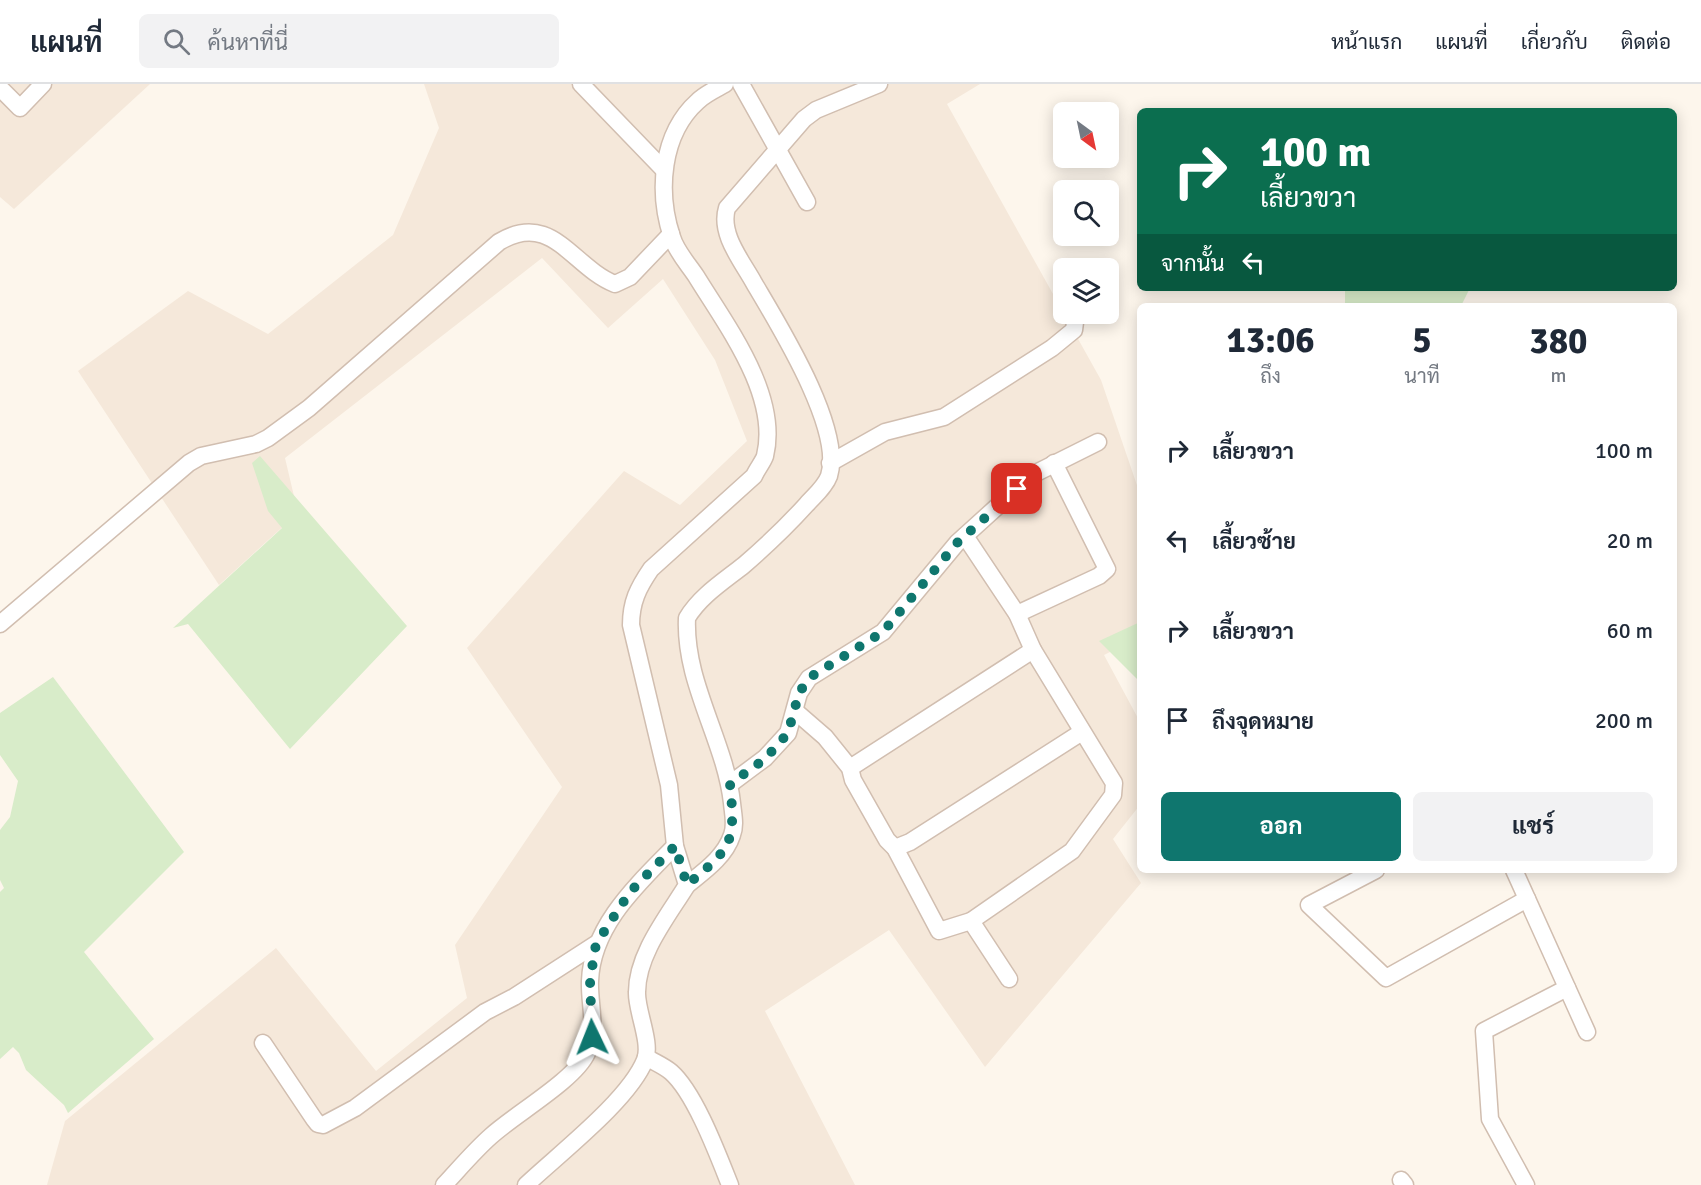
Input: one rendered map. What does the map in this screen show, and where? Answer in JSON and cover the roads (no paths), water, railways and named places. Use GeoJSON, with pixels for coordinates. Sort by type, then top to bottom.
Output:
{"type":"FeatureCollection","features":[{"type":"Feature","properties":{"kind":"street"},"geometry":{"type":"LineString","coordinates":[[0,88],[20,108],[43,84]]}},
{"type":"Feature","properties":{"kind":"street"},"geometry":{"type":"LineString","coordinates":[[581,84],[664,170]]}},
{"type":"Feature","properties":{"kind":"street"},"geometry":{"type":"LineString","coordinates":[[687,885],[675,846],[669,785],[631,625],[631,606],[639,586],[651,569],[754,476],[764,457],[768,432],[767,416],[761,395],[736,341],[671,234],[664,194],[664,170],[679,123],[699,99],[725,84]]}},
{"type":"Feature","properties":{"kind":"street"},"geometry":{"type":"LineString","coordinates":[[741,84],[807,202]]}},
{"type":"Feature","properties":{"kind":"street"},"geometry":{"type":"LineString","coordinates":[[526,1185],[629,1090],[646,1057],[637,994],[638,976],[658,931],[687,885],[721,854],[732,835],[734,820],[730,784],[699,690],[689,648],[687,618],[700,601],[788,525],[822,488],[829,476],[830,443],[823,418],[787,339],[729,239],[724,217],[727,208],[816,110],[879,84]]}},
{"type":"Feature","properties":{"kind":"street"},"geometry":{"type":"LineString","coordinates":[[0,624],[189,463],[201,456],[256,444],[309,408],[476,262],[514,234],[528,231],[549,236],[595,273],[615,284],[630,277],[671,234]]}},
{"type":"Feature","properties":{"kind":"street"},"geometry":{"type":"LineString","coordinates":[[830,463],[885,432],[944,417],[1052,348],[1074,330],[1075,324]]}},
{"type":"Feature","properties":{"kind":"street"},"geometry":{"type":"LineString","coordinates":[[730,784],[774,750],[788,733],[799,693],[809,678],[883,632],[965,536],[1032,475],[1098,442]]}},
{"type":"Feature","properties":{"kind":"street"},"geometry":{"type":"LineString","coordinates":[[1017,614],[1107,569],[1054,463]]}},
{"type":"Feature","properties":{"kind":"street"},"geometry":{"type":"LineString","coordinates":[[795,711],[825,737],[850,768],[853,780],[887,840],[895,848],[939,931],[971,921],[1072,851],[1113,795],[1114,783],[1033,650],[1017,614],[965,536]]}},
{"type":"Feature","properties":{"kind":"street"},"geometry":{"type":"LineString","coordinates":[[850,768],[1033,650]]}},
{"type":"Feature","properties":{"kind":"street"},"geometry":{"type":"LineString","coordinates":[[895,848],[910,842],[1082,732]]}},
{"type":"Feature","properties":{"kind":"street"},"geometry":{"type":"LineString","coordinates":[[444,1185],[491,1136],[574,1070],[587,1054],[592,1037],[590,980],[596,944],[630,892],[675,846]]}},
{"type":"Feature","properties":{"kind":"street"},"geometry":{"type":"LineString","coordinates":[[1370,873],[1309,905],[1386,978],[1527,899]]}},
{"type":"Feature","properties":{"kind":"street"},"geometry":{"type":"LineString","coordinates":[[1515,873],[1587,1032]]}},
{"type":"Feature","properties":{"kind":"street"},"geometry":{"type":"LineString","coordinates":[[971,921],[1008,979]]}},
{"type":"Feature","properties":{"kind":"street"},"geometry":{"type":"LineString","coordinates":[[263,1043],[314,1119],[318,1124],[323,1125],[355,1108],[485,1012],[514,997],[596,944]]}},
{"type":"Feature","properties":{"kind":"street"},"geometry":{"type":"LineString","coordinates":[[1524,1184],[1490,1119],[1484,1031],[1567,988]]}},
{"type":"Feature","properties":{"kind":"street"},"geometry":{"type":"LineString","coordinates":[[646,1057],[670,1071],[685,1088],[730,1185]]}}]}
